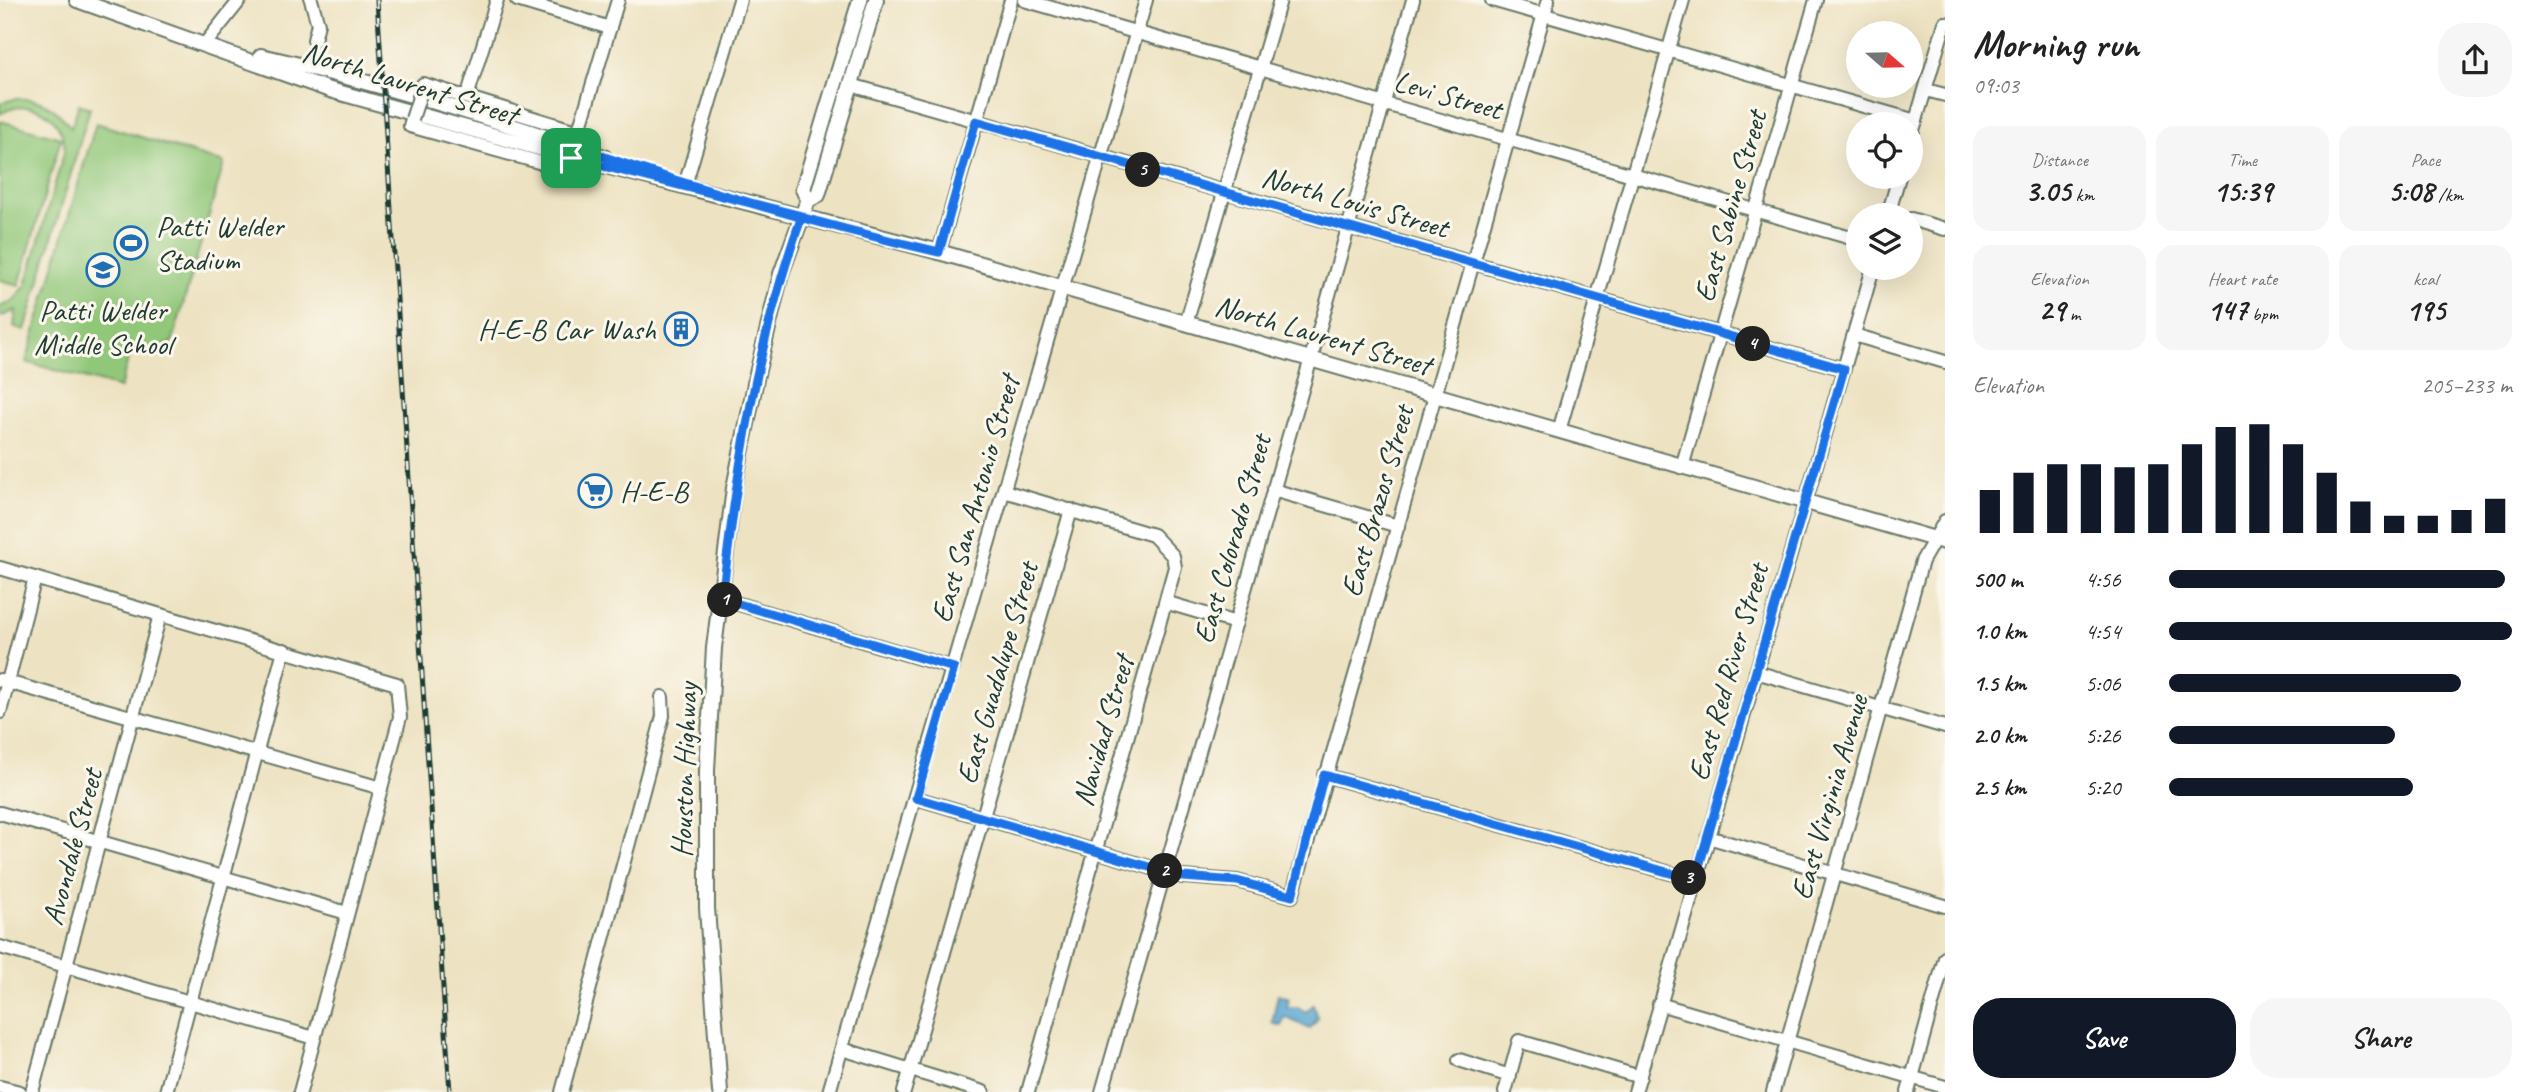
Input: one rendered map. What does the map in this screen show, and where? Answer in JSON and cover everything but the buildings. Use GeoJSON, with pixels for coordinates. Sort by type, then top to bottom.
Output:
{"type":"FeatureCollection","features":[{"type":"Feature","properties":{"kind":"main road"},"geometry":{"type":"LineString","coordinates":[[860,0],[803,189],[808,200],[818,195],[876,0]]}},
{"type":"Feature","properties":{"kind":"main road","name":"North Laurent Street"},"geometry":{"type":"LineString","coordinates":[[87,2],[205,44],[319,69],[571,158],[939,252],[1062,290],[1310,358],[1941,541]]}},
{"type":"Feature","properties":{"kind":"main road","name":"Houston Highway"},"geometry":{"type":"LineString","coordinates":[[720,1092],[707,920],[706,770],[714,648],[741,451],[781,274],[808,200]]}},
{"type":"Feature","properties":{"kind":"street"},"geometry":{"type":"LineString","coordinates":[[205,44],[240,0]]}},
{"type":"Feature","properties":{"kind":"street"},"geometry":{"type":"LineString","coordinates":[[311,0],[318,24],[314,40]]}},
{"type":"Feature","properties":{"kind":"street"},"geometry":{"type":"LineString","coordinates":[[467,97],[497,0]]}},
{"type":"Feature","properties":{"kind":"street"},"geometry":{"type":"LineString","coordinates":[[517,0],[610,28]]}},
{"type":"Feature","properties":{"kind":"street"},"geometry":{"type":"LineString","coordinates":[[579,132],[423,84],[410,126],[571,158],[579,132],[610,28],[618,0]]}},
{"type":"Feature","properties":{"kind":"street"},"geometry":{"type":"LineString","coordinates":[[685,185],[740,0]]}},
{"type":"Feature","properties":{"kind":"street"},"geometry":{"type":"LineString","coordinates":[[939,252],[1010,0]]}},
{"type":"Feature","properties":{"kind":"street","name":"Levi Street"},"geometry":{"type":"LineString","coordinates":[[1024,0],[1846,236]]}},
{"type":"Feature","properties":{"kind":"street","name":"East San Antonio Street"},"geometry":{"type":"LineString","coordinates":[[829,1092],[1146,0]]}},
{"type":"Feature","properties":{"kind":"street"},"geometry":{"type":"LineString","coordinates":[[1186,324],[1280,0]]}},
{"type":"Feature","properties":{"kind":"street","name":"East Colorado Street"},"geometry":{"type":"LineString","coordinates":[[1102,1092],[1413,0]]}},
{"type":"Feature","properties":{"kind":"street"},"geometry":{"type":"LineString","coordinates":[[1492,0],[1884,112]]}},
{"type":"Feature","properties":{"kind":"street","name":"East Brazos Street"},"geometry":{"type":"LineString","coordinates":[[1165,871],[1196,880],[1237,881],[1292,896],[1324,775],[1548,0]]}},
{"type":"Feature","properties":{"kind":"street"},"geometry":{"type":"LineString","coordinates":[[1559,431],[1683,0]]}},
{"type":"Feature","properties":{"kind":"street","name":"East Sabine Street"},"geometry":{"type":"LineString","coordinates":[[1682,467],[1816,0]]}},
{"type":"Feature","properties":{"kind":"street"},"geometry":{"type":"LineString","coordinates":[[1919,112],[1945,23]]}},
{"type":"Feature","properties":{"kind":"street","name":"North Louis Street"},"geometry":{"type":"LineString","coordinates":[[851,85],[1844,369]]}},
{"type":"Feature","properties":{"kind":"street"},"geometry":{"type":"LineString","coordinates":[[1926,90],[1945,95]]}},
{"type":"Feature","properties":{"kind":"street"},"geometry":{"type":"LineString","coordinates":[[1923,223],[1945,229]]}},
{"type":"Feature","properties":{"kind":"street","name":"East Red River Street"},"geometry":{"type":"LineString","coordinates":[[1635,1092],[1870,280]]}},
{"type":"Feature","properties":{"kind":"street"},"geometry":{"type":"LineString","coordinates":[[1854,335],[1945,362]]}},
{"type":"Feature","properties":{"kind":"street"},"geometry":{"type":"LineString","coordinates":[[1273,490],[1398,526]]}},
{"type":"Feature","properties":{"kind":"street"},"geometry":{"type":"LineString","coordinates":[[1004,491],[1071,510]]}},
{"type":"Feature","properties":{"kind":"street","name":"Navidad Street"},"geometry":{"type":"LineString","coordinates":[[1028,1092],[1094,852],[1168,603],[1175,567],[1174,556],[1153,535],[1071,510]]}},
{"type":"Feature","properties":{"kind":"street","name":"East Guadalupe Street"},"geometry":{"type":"LineString","coordinates":[[904,1092],[1071,510]]}},
{"type":"Feature","properties":{"kind":"street","name":"East Virginia Avenue"},"geometry":{"type":"LineString","coordinates":[[1773,1092],[1922,561],[1941,541],[1945,521]]}},
{"type":"Feature","properties":{"kind":"street"},"geometry":{"type":"LineString","coordinates":[[0,568],[397,684],[400,718],[300,1092]]}},
{"type":"Feature","properties":{"kind":"street"},"geometry":{"type":"LineString","coordinates":[[0,712],[4,681],[35,578]]}},
{"type":"Feature","properties":{"kind":"street"},"geometry":{"type":"LineString","coordinates":[[722,599],[954,668]]}},
{"type":"Feature","properties":{"kind":"street"},"geometry":{"type":"LineString","coordinates":[[1168,603],[1236,623]]}},
{"type":"Feature","properties":{"kind":"street","name":"Avondale Street"},"geometry":{"type":"LineString","coordinates":[[32,1092],[68,967],[160,615]]}},
{"type":"Feature","properties":{"kind":"street"},"geometry":{"type":"LineString","coordinates":[[166,1092],[284,650]]}},
{"type":"Feature","properties":{"kind":"street"},"geometry":{"type":"LineString","coordinates":[[1756,673],[1945,727]]}},
{"type":"Feature","properties":{"kind":"street"},"geometry":{"type":"LineString","coordinates":[[4,681],[381,788]]}},
{"type":"Feature","properties":{"kind":"street"},"geometry":{"type":"LineString","coordinates":[[562,1092],[663,716],[662,697]]}},
{"type":"Feature","properties":{"kind":"street"},"geometry":{"type":"LineString","coordinates":[[1324,775],[1695,880]]}},
{"type":"Feature","properties":{"kind":"street"},"geometry":{"type":"LineString","coordinates":[[916,798],[1165,871]]}},
{"type":"Feature","properties":{"kind":"street"},"geometry":{"type":"LineString","coordinates":[[0,813],[347,913]]}},
{"type":"Feature","properties":{"kind":"street"},"geometry":{"type":"LineString","coordinates":[[1708,837],[1945,906]]}},
{"type":"Feature","properties":{"kind":"street"},"geometry":{"type":"LineString","coordinates":[[0,947],[314,1038]]}},
{"type":"Feature","properties":{"kind":"street"},"geometry":{"type":"LineString","coordinates":[[1908,1092],[1945,958]]}},
{"type":"Feature","properties":{"kind":"street"},"geometry":{"type":"LineString","coordinates":[[1660,1004],[1945,1087]]}},
{"type":"Feature","properties":{"kind":"street"},"geometry":{"type":"LineString","coordinates":[[1505,1092],[1519,1041],[1640,1077]]}},
{"type":"Feature","properties":{"kind":"street"},"geometry":{"type":"LineString","coordinates":[[842,1049],[983,1092]]}},
{"type":"Feature","properties":{"kind":"street"},"geometry":{"type":"LineString","coordinates":[[1459,1060],[1510,1076]]}},
{"type":"Feature","properties":{"kind":"street"},"geometry":{"type":"LineString","coordinates":[[0,1087],[20,1092]]}},
{"type":"Feature","properties":{"kind":"green space"},"geometry":{"type":"Polygon","coordinates":[[[14,99],[32,100],[47,105],[60,114],[71,128],[79,104],[90,108],[25,330],[14,327],[16,310],[0,317],[0,307],[14,300],[26,285],[65,149],[58,126],[43,112],[23,107],[0,114],[0,103],[14,99]]]}},
{"type":"Feature","properties":{"kind":"green space"},"geometry":{"type":"Polygon","coordinates":[[[0,121],[61,138],[19,285],[0,280],[0,121]]]}},
{"type":"Feature","properties":{"kind":"green space","name":"Patti Welder Stadium"},"geometry":{"type":"Polygon","coordinates":[[[96,123],[224,163],[172,343],[146,353],[131,349],[120,388],[26,362],[96,123]]]}},
{"type":"Feature","properties":{"kind":"water"},"geometry":{"type":"Polygon","coordinates":[[[1278,994],[1289,998],[1287,1007],[1298,1007],[1306,1012],[1313,1005],[1318,1018],[1310,1029],[1285,1017],[1281,1026],[1272,1023],[1278,994]]]}},
{"type":"Feature","properties":{"kind":"railway"},"geometry":{"type":"LineString","coordinates":[[377,0],[450,1092]]}},
{"type":"Feature","properties":{"kind":"place","name":"Patti Welder Stadium"},"geometry":{"type":"Point","coordinates":[131,243]}},
{"type":"Feature","properties":{"kind":"place","name":"Patti Welder Middle School"},"geometry":{"type":"Point","coordinates":[103,270]}},
{"type":"Feature","properties":{"kind":"place","name":"H-E-B Car Wash"},"geometry":{"type":"Point","coordinates":[681,329]}},
{"type":"Feature","properties":{"kind":"place","name":"H-E-B"},"geometry":{"type":"Point","coordinates":[595,491]}},
{"type":"Feature","properties":{"kind":"route"},"geometry":{"type":"LineString","coordinates":[[976,121],[1844,369],[1695,880],[1324,775],[1292,896],[1237,881],[1183,877],[916,798],[954,668],[722,599],[734,488],[757,374],[781,274],[802,216],[571,158],[575,147],[688,186],[939,252],[976,121]]}}]}
